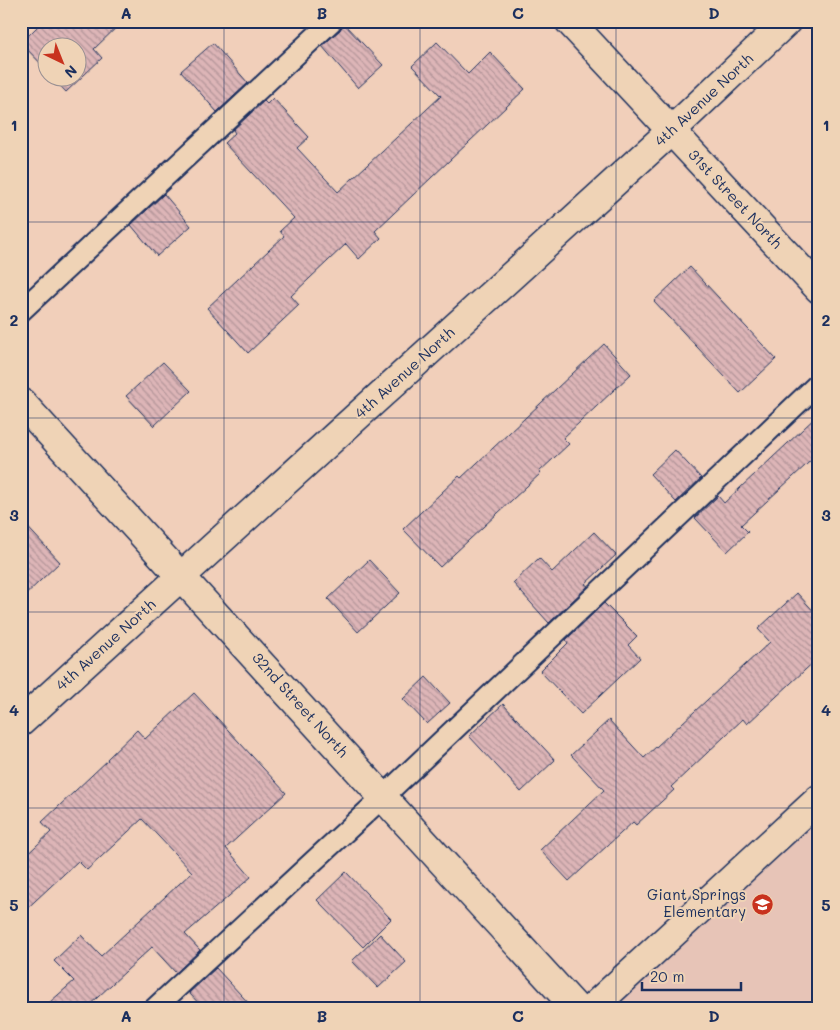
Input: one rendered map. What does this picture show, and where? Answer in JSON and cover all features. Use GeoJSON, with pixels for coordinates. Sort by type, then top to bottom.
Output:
{"type":"FeatureCollection","features":[{"type":"Feature","properties":{"kind":"street","name":"31st Street North"},"geometry":{"type":"LineString","coordinates":[[570,21],[819,289]]}},
{"type":"Feature","properties":{"kind":"street","name":"4th Avenue North"},"geometry":{"type":"LineString","coordinates":[[21,722],[672,130],[787,21]]}},
{"type":"Feature","properties":{"kind":"street","name":"32nd Street North"},"geometry":{"type":"LineString","coordinates":[[21,402],[182,575],[577,1009]]}},
{"type":"Feature","properties":{"kind":"street"},"geometry":{"type":"LineString","coordinates":[[591,1009],[819,799]]}},
{"type":"Feature","properties":{"kind":"lane"},"geometry":{"type":"LineString","coordinates":[[21,311],[332,21]]}},
{"type":"Feature","properties":{"kind":"lane"},"geometry":{"type":"LineString","coordinates":[[154,1009],[384,796],[819,383]]}},
{"type":"Feature","properties":{"kind":"shaded area","name":"Giant Springs Elementary"},"geometry":{"type":"Polygon","coordinates":[[[819,799],[819,1009],[591,1009],[819,799]]]}},
{"type":"Feature","properties":{"kind":"building"},"geometry":{"type":"Polygon","coordinates":[[[43,21],[123,21],[94,49],[102,58],[88,71],[88,38],[38,38],[38,61],[21,43],[43,21]]]}},
{"type":"Feature","properties":{"kind":"building"},"geometry":{"type":"Polygon","coordinates":[[[343,23],[383,65],[358,88],[322,46],[340,30],[343,23]]]}},
{"type":"Feature","properties":{"kind":"building"},"geometry":{"type":"Polygon","coordinates":[[[437,42],[468,74],[490,52],[525,89],[375,231],[381,238],[359,259],[346,244],[291,296],[299,305],[248,353],[207,308],[284,236],[280,231],[294,218],[224,143],[235,133],[233,130],[264,101],[267,104],[273,98],[309,137],[297,148],[338,192],[441,96],[412,66],[437,42]]]}},
{"type":"Feature","properties":{"kind":"building"},"geometry":{"type":"Polygon","coordinates":[[[213,43],[248,83],[217,112],[181,71],[213,43]]]}},
{"type":"Feature","properties":{"kind":"building"},"geometry":{"type":"Polygon","coordinates":[[[62,88],[70,88],[66,92],[62,88]]]}},
{"type":"Feature","properties":{"kind":"building"},"geometry":{"type":"Polygon","coordinates":[[[164,194],[191,226],[157,256],[131,225],[164,194]]]}},
{"type":"Feature","properties":{"kind":"building"},"geometry":{"type":"Polygon","coordinates":[[[690,267],[776,359],[740,393],[654,301],[690,267]]]}},
{"type":"Feature","properties":{"kind":"building"},"geometry":{"type":"Polygon","coordinates":[[[604,344],[631,374],[563,438],[569,444],[539,472],[541,473],[440,567],[403,529],[459,476],[461,478],[604,344]]]}},
{"type":"Feature","properties":{"kind":"building"},"geometry":{"type":"Polygon","coordinates":[[[163,362],[191,391],[154,426],[126,396],[163,362]]]}},
{"type":"Feature","properties":{"kind":"building"},"geometry":{"type":"Polygon","coordinates":[[[819,414],[819,453],[741,525],[748,532],[727,552],[695,518],[718,496],[724,503],[819,414]]]}},
{"type":"Feature","properties":{"kind":"building"},"geometry":{"type":"Polygon","coordinates":[[[675,450],[701,478],[676,502],[650,474],[675,450]]]}},
{"type":"Feature","properties":{"kind":"building"},"geometry":{"type":"Polygon","coordinates":[[[21,520],[60,562],[21,599],[21,520]]]}},
{"type":"Feature","properties":{"kind":"building"},"geometry":{"type":"Polygon","coordinates":[[[594,532],[616,555],[585,584],[588,586],[549,623],[513,583],[539,558],[552,572],[594,532]]]}},
{"type":"Feature","properties":{"kind":"building"},"geometry":{"type":"Polygon","coordinates":[[[369,560],[400,593],[358,632],[328,599],[369,560]]]}},
{"type":"Feature","properties":{"kind":"building"},"geometry":{"type":"Polygon","coordinates":[[[797,593],[819,617],[819,657],[747,724],[743,719],[671,787],[674,790],[636,825],[633,822],[569,881],[540,850],[604,790],[571,755],[609,720],[644,758],[770,642],[758,629],[797,593]]]}},
{"type":"Feature","properties":{"kind":"building"},"geometry":{"type":"Polygon","coordinates":[[[604,603],[637,636],[628,645],[640,658],[581,714],[540,671],[568,643],[566,640],[604,603]]]}},
{"type":"Feature","properties":{"kind":"building"},"geometry":{"type":"Polygon","coordinates":[[[426,677],[450,703],[427,724],[403,699],[426,677]]]}},
{"type":"Feature","properties":{"kind":"building"},"geometry":{"type":"Polygon","coordinates":[[[194,693],[286,793],[226,848],[251,877],[185,934],[200,950],[176,973],[152,947],[85,1009],[42,1009],[74,981],[54,961],[81,935],[101,956],[192,872],[142,819],[87,870],[78,861],[21,914],[21,860],[51,832],[42,822],[137,730],[145,739],[194,693]]]}},
{"type":"Feature","properties":{"kind":"building"},"geometry":{"type":"Polygon","coordinates":[[[503,704],[555,760],[521,792],[469,736],[503,704]]]}},
{"type":"Feature","properties":{"kind":"building"},"geometry":{"type":"Polygon","coordinates":[[[346,872],[391,919],[363,947],[317,900],[346,872]]]}},
{"type":"Feature","properties":{"kind":"building"},"geometry":{"type":"Polygon","coordinates":[[[380,934],[406,962],[378,988],[352,961],[380,934]]]}},
{"type":"Feature","properties":{"kind":"building"},"geometry":{"type":"Polygon","coordinates":[[[216,968],[254,1009],[204,1009],[189,993],[216,968]]]}},
{"type":"Feature","properties":{"kind":"place","name":"Giant Springs Elementary"},"geometry":{"type":"Point","coordinates":[762,904]}}]}
